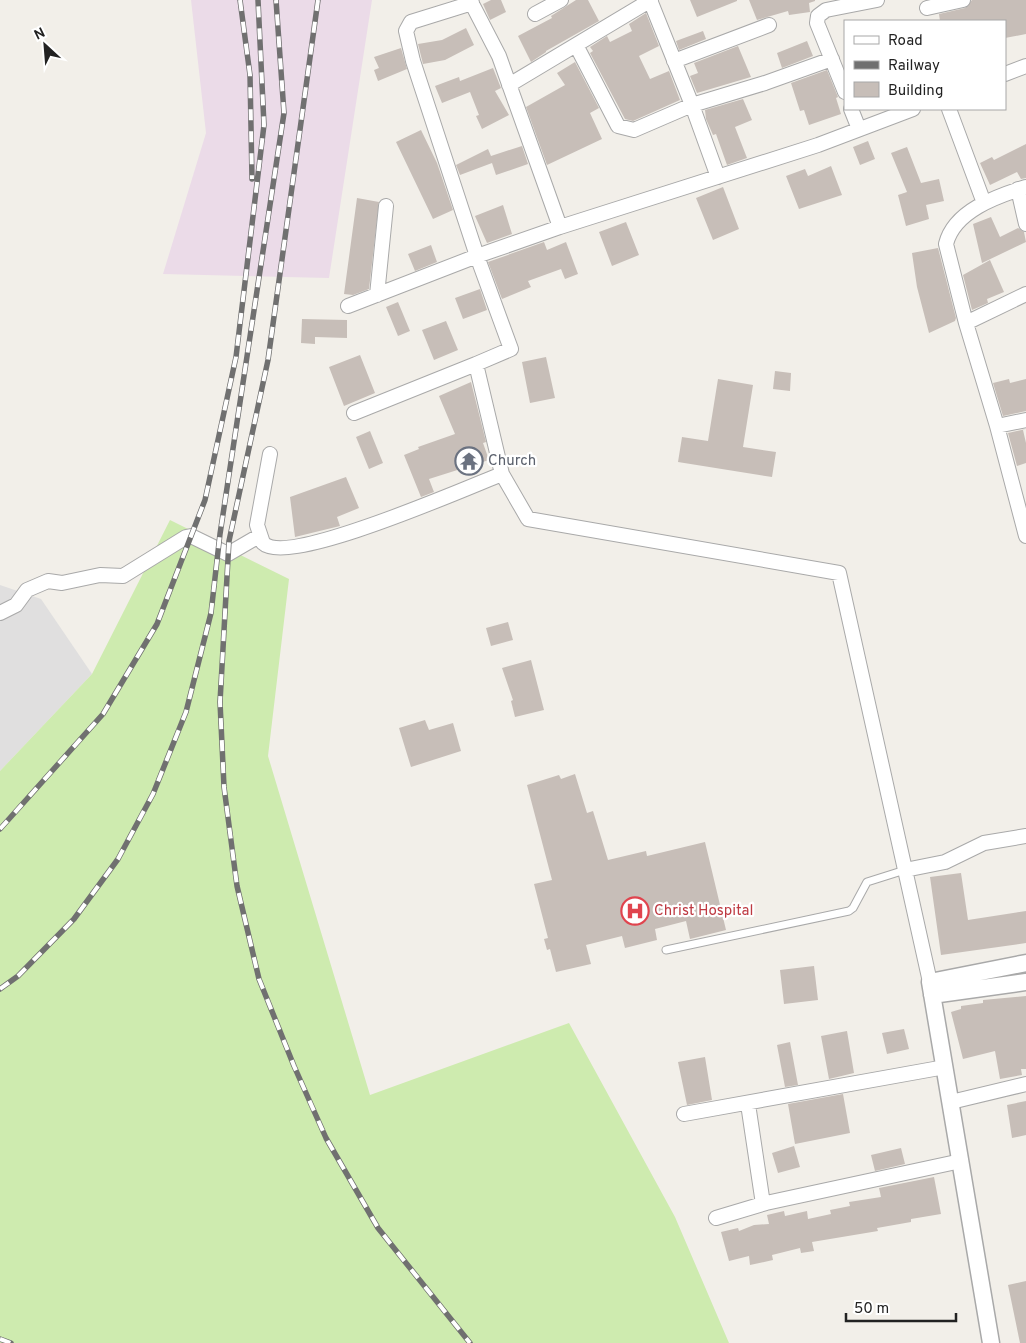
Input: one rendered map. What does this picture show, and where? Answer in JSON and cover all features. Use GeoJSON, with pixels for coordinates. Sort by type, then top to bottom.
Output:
{"type":"FeatureCollection","features":[{"type":"Feature","properties":{"kind":"street"},"geometry":{"type":"LineString","coordinates":[[535,14],[561,0]]}},
{"type":"Feature","properties":{"kind":"street"},"geometry":{"type":"LineString","coordinates":[[509,85],[650,0],[692,105],[718,177]]}},
{"type":"Feature","properties":{"kind":"street"},"geometry":{"type":"LineString","coordinates":[[844,89],[818,23],[818,16],[826,10],[877,0]]}},
{"type":"Feature","properties":{"kind":"street"},"geometry":{"type":"LineString","coordinates":[[928,10],[963,0]]}},
{"type":"Feature","properties":{"kind":"street"},"geometry":{"type":"LineString","coordinates":[[354,413],[511,349],[477,256],[413,61],[406,31],[411,22],[471,2],[499,56],[560,227]]}},
{"type":"Feature","properties":{"kind":"street"},"geometry":{"type":"LineString","coordinates":[[674,61],[769,25]]}},
{"type":"Feature","properties":{"kind":"street"},"geometry":{"type":"LineString","coordinates":[[576,45],[618,126],[634,130],[692,105],[765,83],[832,59]]}},
{"type":"Feature","properties":{"kind":"street"},"geometry":{"type":"LineString","coordinates":[[1006,74],[1026,66]]}},
{"type":"Feature","properties":{"kind":"street"},"geometry":{"type":"LineString","coordinates":[[851,110],[859,129]]}},
{"type":"Feature","properties":{"kind":"street"},"geometry":{"type":"LineString","coordinates":[[348,306],[477,256],[560,227],[818,145],[910,110]]}},
{"type":"Feature","properties":{"kind":"street"},"geometry":{"type":"LineString","coordinates":[[949,110],[984,203]]}},
{"type":"Feature","properties":{"kind":"street"},"geometry":{"type":"LineString","coordinates":[[1026,224],[1022,188],[984,203],[948,233],[946,244],[1026,536]]}},
{"type":"Feature","properties":{"kind":"street"},"geometry":{"type":"LineString","coordinates":[[377,295],[386,206]]}},
{"type":"Feature","properties":{"kind":"street"},"geometry":{"type":"LineString","coordinates":[[966,322],[1026,294]]}},
{"type":"Feature","properties":{"kind":"street"},"geometry":{"type":"LineString","coordinates":[[476,364],[502,474],[528,519],[839,573],[931,988],[991,1343]]}},
{"type":"Feature","properties":{"kind":"street"},"geometry":{"type":"LineString","coordinates":[[997,426],[1026,420]]}},
{"type":"Feature","properties":{"kind":"street"},"geometry":{"type":"LineString","coordinates":[[270,454],[257,525],[259,536],[267,546],[275,549],[303,546],[376,523],[502,474]]}},
{"type":"Feature","properties":{"kind":"street"},"geometry":{"type":"LineString","coordinates":[[0,613],[16,605],[27,590],[48,582],[62,583],[100,575],[123,576],[186,537],[191,536],[228,554],[259,536]]}},
{"type":"Feature","properties":{"kind":"street"},"geometry":{"type":"LineString","coordinates":[[905,870],[946,862],[984,843],[1026,836]]}},
{"type":"Feature","properties":{"kind":"street"},"geometry":{"type":"LineString","coordinates":[[931,988],[1026,963]]}},
{"type":"Feature","properties":{"kind":"street"},"geometry":{"type":"LineString","coordinates":[[931,988],[1026,982]]}},
{"type":"Feature","properties":{"kind":"street"},"geometry":{"type":"LineString","coordinates":[[684,1114],[748,1104],[945,1067]]}},
{"type":"Feature","properties":{"kind":"street"},"geometry":{"type":"LineString","coordinates":[[951,1102],[1026,1084]]}},
{"type":"Feature","properties":{"kind":"street"},"geometry":{"type":"LineString","coordinates":[[748,1104],[763,1204]]}},
{"type":"Feature","properties":{"kind":"street"},"geometry":{"type":"LineString","coordinates":[[716,1218],[763,1204],[961,1161]]}},
{"type":"Feature","properties":{"kind":"lane"},"geometry":{"type":"LineString","coordinates":[[666,950],[849,911],[853,908],[867,882],[905,870]]}},
{"type":"Feature","properties":{"kind":"shaded area"},"geometry":{"type":"Polygon","coordinates":[[[191,0],[372,0],[329,278],[163,274],[206,133],[191,0]]]}},
{"type":"Feature","properties":{"kind":"shaded area"},"geometry":{"type":"Polygon","coordinates":[[[0,585],[41,599],[92,674],[0,771],[0,585]]]}},
{"type":"Feature","properties":{"kind":"green space"},"geometry":{"type":"Polygon","coordinates":[[[170,520],[289,579],[268,756],[370,1095],[569,1023],[675,1217],[729,1343],[0,1343],[0,771],[92,674],[170,520]]]}},
{"type":"Feature","properties":{"kind":"building"},"geometry":{"type":"Polygon","coordinates":[[[491,0],[501,0],[506,12],[490,20],[483,4],[491,0]]]}},
{"type":"Feature","properties":{"kind":"building"},"geometry":{"type":"Polygon","coordinates":[[[576,0],[588,0],[599,21],[546,51],[531,62],[518,36],[552,18],[551,16],[576,0]]]}},
{"type":"Feature","properties":{"kind":"building"},"geometry":{"type":"Polygon","coordinates":[[[690,0],[737,0],[737,1],[697,17],[690,0]]]}},
{"type":"Feature","properties":{"kind":"building"},"geometry":{"type":"Polygon","coordinates":[[[749,0],[815,1],[809,3],[810,12],[789,15],[788,11],[757,20],[749,0]]]}},
{"type":"Feature","properties":{"kind":"building"},"geometry":{"type":"Polygon","coordinates":[[[972,0],[1026,0],[1026,34],[1006,38],[1006,20],[940,20],[939,14],[965,8],[972,0]]]}},
{"type":"Feature","properties":{"kind":"building"},"geometry":{"type":"Polygon","coordinates":[[[646,13],[659,46],[639,56],[650,79],[669,71],[680,100],[633,121],[625,119],[590,53],[593,51],[590,47],[607,36],[610,42],[632,31],[629,24],[646,13]]]}},
{"type":"Feature","properties":{"kind":"building"},"geometry":{"type":"Polygon","coordinates":[[[466,28],[474,45],[445,60],[423,64],[418,44],[442,40],[466,28]]]}},
{"type":"Feature","properties":{"kind":"building"},"geometry":{"type":"Polygon","coordinates":[[[703,31],[706,39],[679,50],[676,41],[703,31]]]}},
{"type":"Feature","properties":{"kind":"building"},"geometry":{"type":"Polygon","coordinates":[[[807,41],[813,56],[782,68],[777,53],[807,41]]]}},
{"type":"Feature","properties":{"kind":"building"},"geometry":{"type":"Polygon","coordinates":[[[738,46],[751,77],[697,93],[690,76],[698,73],[694,63],[738,46]]]}},
{"type":"Feature","properties":{"kind":"building"},"geometry":{"type":"Polygon","coordinates":[[[401,48],[407,69],[378,81],[374,70],[379,68],[374,57],[401,48]]]}},
{"type":"Feature","properties":{"kind":"building"},"geometry":{"type":"Polygon","coordinates":[[[575,62],[599,108],[590,113],[602,139],[547,165],[526,107],[565,85],[557,73],[575,62]]]}},
{"type":"Feature","properties":{"kind":"building"},"geometry":{"type":"Polygon","coordinates":[[[493,68],[501,88],[495,91],[509,115],[482,129],[476,116],[479,115],[470,92],[442,103],[435,86],[459,77],[460,81],[493,68]]]}},
{"type":"Feature","properties":{"kind":"building"},"geometry":{"type":"Polygon","coordinates":[[[827,70],[838,97],[836,98],[841,114],[809,125],[804,110],[800,111],[791,83],[827,70]]]}},
{"type":"Feature","properties":{"kind":"building"},"geometry":{"type":"Polygon","coordinates":[[[743,99],[752,120],[735,127],[747,158],[727,165],[716,134],[713,135],[706,119],[705,110],[743,99]]]}},
{"type":"Feature","properties":{"kind":"building"},"geometry":{"type":"Polygon","coordinates":[[[421,130],[437,163],[453,210],[433,219],[396,142],[421,130]]]}},
{"type":"Feature","properties":{"kind":"building"},"geometry":{"type":"Polygon","coordinates":[[[868,141],[875,159],[860,165],[853,147],[868,141]]]}},
{"type":"Feature","properties":{"kind":"building"},"geometry":{"type":"Polygon","coordinates":[[[1026,144],[1026,178],[1021,179],[1017,172],[990,185],[980,163],[992,157],[994,160],[1026,144]]]}},
{"type":"Feature","properties":{"kind":"building"},"geometry":{"type":"Polygon","coordinates":[[[522,146],[528,164],[496,175],[492,163],[460,175],[456,165],[488,149],[491,156],[522,146]]]}},
{"type":"Feature","properties":{"kind":"building"},"geometry":{"type":"Polygon","coordinates":[[[907,147],[921,183],[939,179],[944,201],[926,205],[929,219],[906,226],[898,195],[907,192],[891,153],[907,147]]]}},
{"type":"Feature","properties":{"kind":"building"},"geometry":{"type":"Polygon","coordinates":[[[831,166],[842,195],[799,209],[786,176],[805,169],[808,176],[831,166]]]}},
{"type":"Feature","properties":{"kind":"building"},"geometry":{"type":"Polygon","coordinates":[[[723,187],[739,229],[713,240],[696,198],[723,187]]]}},
{"type":"Feature","properties":{"kind":"building"},"geometry":{"type":"Polygon","coordinates":[[[357,198],[379,202],[369,289],[353,295],[344,294],[357,198]]]}},
{"type":"Feature","properties":{"kind":"building"},"geometry":{"type":"Polygon","coordinates":[[[503,205],[512,234],[487,243],[475,216],[503,205]]]}},
{"type":"Feature","properties":{"kind":"building"},"geometry":{"type":"Polygon","coordinates":[[[991,217],[1000,237],[1018,228],[1024,232],[1026,242],[982,263],[973,224],[991,217]]]}},
{"type":"Feature","properties":{"kind":"building"},"geometry":{"type":"Polygon","coordinates":[[[626,222],[639,255],[612,266],[599,232],[626,222]]]}},
{"type":"Feature","properties":{"kind":"building"},"geometry":{"type":"Polygon","coordinates":[[[544,242],[547,250],[566,242],[578,274],[565,279],[561,269],[528,281],[531,287],[502,299],[488,262],[544,242]]]}},
{"type":"Feature","properties":{"kind":"building"},"geometry":{"type":"Polygon","coordinates":[[[431,245],[437,262],[415,271],[408,254],[431,245]]]}},
{"type":"Feature","properties":{"kind":"building"},"geometry":{"type":"Polygon","coordinates":[[[938,248],[956,318],[955,321],[929,333],[917,287],[912,253],[938,248]]]}},
{"type":"Feature","properties":{"kind":"building"},"geometry":{"type":"Polygon","coordinates":[[[990,260],[1004,292],[987,299],[988,303],[972,310],[963,275],[990,260]]]}},
{"type":"Feature","properties":{"kind":"building"},"geometry":{"type":"Polygon","coordinates":[[[480,289],[487,310],[463,319],[455,298],[480,289]]]}},
{"type":"Feature","properties":{"kind":"building"},"geometry":{"type":"Polygon","coordinates":[[[398,302],[410,331],[398,336],[386,307],[398,302]]]}},
{"type":"Feature","properties":{"kind":"building"},"geometry":{"type":"Polygon","coordinates":[[[302,319],[347,320],[347,338],[315,337],[315,344],[301,343],[302,319]]]}},
{"type":"Feature","properties":{"kind":"building"},"geometry":{"type":"Polygon","coordinates":[[[446,321],[458,350],[434,360],[422,330],[446,321]]]}},
{"type":"Feature","properties":{"kind":"building"},"geometry":{"type":"Polygon","coordinates":[[[360,355],[375,393],[344,406],[329,367],[360,355]]]}},
{"type":"Feature","properties":{"kind":"building"},"geometry":{"type":"Polygon","coordinates":[[[546,357],[555,398],[530,403],[522,362],[546,357]]]}},
{"type":"Feature","properties":{"kind":"building"},"geometry":{"type":"Polygon","coordinates":[[[775,371],[791,373],[790,391],[773,389],[775,371]]]}},
{"type":"Feature","properties":{"kind":"building"},"geometry":{"type":"Polygon","coordinates":[[[718,379],[753,385],[743,447],[776,452],[772,477],[678,462],[682,437],[708,441],[718,379]]]}},
{"type":"Feature","properties":{"kind":"building"},"geometry":{"type":"Polygon","coordinates":[[[1009,379],[1010,383],[1026,379],[1026,411],[1003,416],[993,383],[1009,379]]]}},
{"type":"Feature","properties":{"kind":"building"},"geometry":{"type":"Polygon","coordinates":[[[471,382],[486,442],[483,443],[489,460],[429,479],[434,492],[421,497],[404,455],[419,449],[418,447],[455,434],[439,396],[471,382]]]}},
{"type":"Feature","properties":{"kind":"building"},"geometry":{"type":"Polygon","coordinates":[[[1026,429],[1023,430],[1026,443],[1026,463],[1017,466],[1008,433],[1026,429]]]}},
{"type":"Feature","properties":{"kind":"building"},"geometry":{"type":"Polygon","coordinates":[[[370,431],[383,463],[369,469],[356,437],[370,431]]]}},
{"type":"Feature","properties":{"kind":"building"},"geometry":{"type":"Polygon","coordinates":[[[346,477],[359,508],[337,517],[340,526],[295,537],[290,497],[346,477]]]}},
{"type":"Feature","properties":{"kind":"building"},"geometry":{"type":"Polygon","coordinates":[[[508,622],[513,640],[491,646],[486,628],[508,622]]]}},
{"type":"Feature","properties":{"kind":"building"},"geometry":{"type":"Polygon","coordinates":[[[531,660],[544,710],[515,717],[511,701],[513,700],[502,668],[531,660]]]}},
{"type":"Feature","properties":{"kind":"building"},"geometry":{"type":"Polygon","coordinates":[[[425,720],[429,730],[453,723],[461,751],[411,767],[399,728],[425,720]]]}},
{"type":"Feature","properties":{"kind":"building"},"geometry":{"type":"Polygon","coordinates":[[[575,774],[587,813],[593,811],[608,860],[646,851],[647,856],[705,842],[726,930],[690,939],[686,921],[655,929],[657,940],[625,948],[622,936],[586,945],[591,964],[556,972],[550,949],[547,950],[544,939],[548,938],[534,884],[552,880],[527,785],[559,775],[561,779],[575,774]]]}},
{"type":"Feature","properties":{"kind":"building"},"geometry":{"type":"Polygon","coordinates":[[[961,873],[968,920],[1026,911],[1026,943],[941,955],[930,877],[961,873]]]}},
{"type":"Feature","properties":{"kind":"building"},"geometry":{"type":"Polygon","coordinates":[[[814,966],[818,1000],[784,1004],[780,970],[814,966]]]}},
{"type":"Feature","properties":{"kind":"building"},"geometry":{"type":"Polygon","coordinates":[[[1026,996],[1026,1069],[1021,1069],[1022,1075],[1000,1079],[995,1051],[963,1059],[951,1012],[961,1009],[961,1006],[983,1003],[983,1000],[1026,996]]]}},
{"type":"Feature","properties":{"kind":"building"},"geometry":{"type":"Polygon","coordinates":[[[904,1029],[909,1049],[887,1054],[882,1033],[904,1029]]]}},
{"type":"Feature","properties":{"kind":"building"},"geometry":{"type":"Polygon","coordinates":[[[847,1031],[854,1073],[829,1079],[821,1036],[847,1031]]]}},
{"type":"Feature","properties":{"kind":"building"},"geometry":{"type":"Polygon","coordinates":[[[790,1042],[798,1085],[785,1087],[777,1045],[790,1042]]]}},
{"type":"Feature","properties":{"kind":"building"},"geometry":{"type":"Polygon","coordinates":[[[705,1057],[712,1100],[687,1105],[678,1062],[705,1057]]]}},
{"type":"Feature","properties":{"kind":"building"},"geometry":{"type":"Polygon","coordinates":[[[843,1094],[850,1133],[795,1144],[788,1104],[843,1094]]]}},
{"type":"Feature","properties":{"kind":"building"},"geometry":{"type":"Polygon","coordinates":[[[1026,1101],[1026,1135],[1012,1138],[1007,1105],[1026,1101]]]}},
{"type":"Feature","properties":{"kind":"building"},"geometry":{"type":"Polygon","coordinates":[[[794,1146],[800,1167],[778,1173],[772,1153],[794,1146]]]}},
{"type":"Feature","properties":{"kind":"building"},"geometry":{"type":"Polygon","coordinates":[[[901,1148],[905,1164],[875,1171],[871,1155],[901,1148]]]}},
{"type":"Feature","properties":{"kind":"building"},"geometry":{"type":"Polygon","coordinates":[[[934,1177],[941,1214],[911,1219],[911,1222],[877,1228],[878,1231],[812,1242],[814,1251],[801,1253],[800,1248],[772,1255],[773,1260],[750,1265],[749,1256],[729,1261],[721,1232],[738,1228],[739,1231],[754,1225],[769,1224],[767,1215],[784,1211],[785,1216],[807,1211],[808,1219],[831,1214],[830,1210],[850,1206],[849,1202],[881,1197],[879,1188],[934,1177]]]}},
{"type":"Feature","properties":{"kind":"building"},"geometry":{"type":"Polygon","coordinates":[[[1026,1281],[1026,1343],[1020,1343],[1008,1285],[1026,1281]]]}},
{"type":"Feature","properties":{"kind":"railway"},"geometry":{"type":"LineString","coordinates":[[240,0],[250,75],[252,179]]}},
{"type":"Feature","properties":{"kind":"railway"},"geometry":{"type":"LineString","coordinates":[[0,829],[103,714],[157,624],[205,500],[236,357],[264,125],[258,0]]}},
{"type":"Feature","properties":{"kind":"railway"},"geometry":{"type":"LineString","coordinates":[[0,989],[18,976],[74,919],[118,859],[153,794],[186,712],[211,613],[220,534],[284,113],[276,0]]}},
{"type":"Feature","properties":{"kind":"railway"},"geometry":{"type":"LineString","coordinates":[[318,0],[268,360],[229,541],[220,702],[224,787],[237,886],[259,979],[294,1066],[326,1138],[378,1228],[470,1343]]}},
{"type":"Feature","properties":{"kind":"railway"},"geometry":{"type":"LineString","coordinates":[[0,1339],[11,1343]]}},
{"type":"Feature","properties":{"kind":"place","name":"Church"},"geometry":{"type":"Point","coordinates":[469,461]}},
{"type":"Feature","properties":{"kind":"place","name":"Christ Hospital"},"geometry":{"type":"Point","coordinates":[635,911]}}]}
